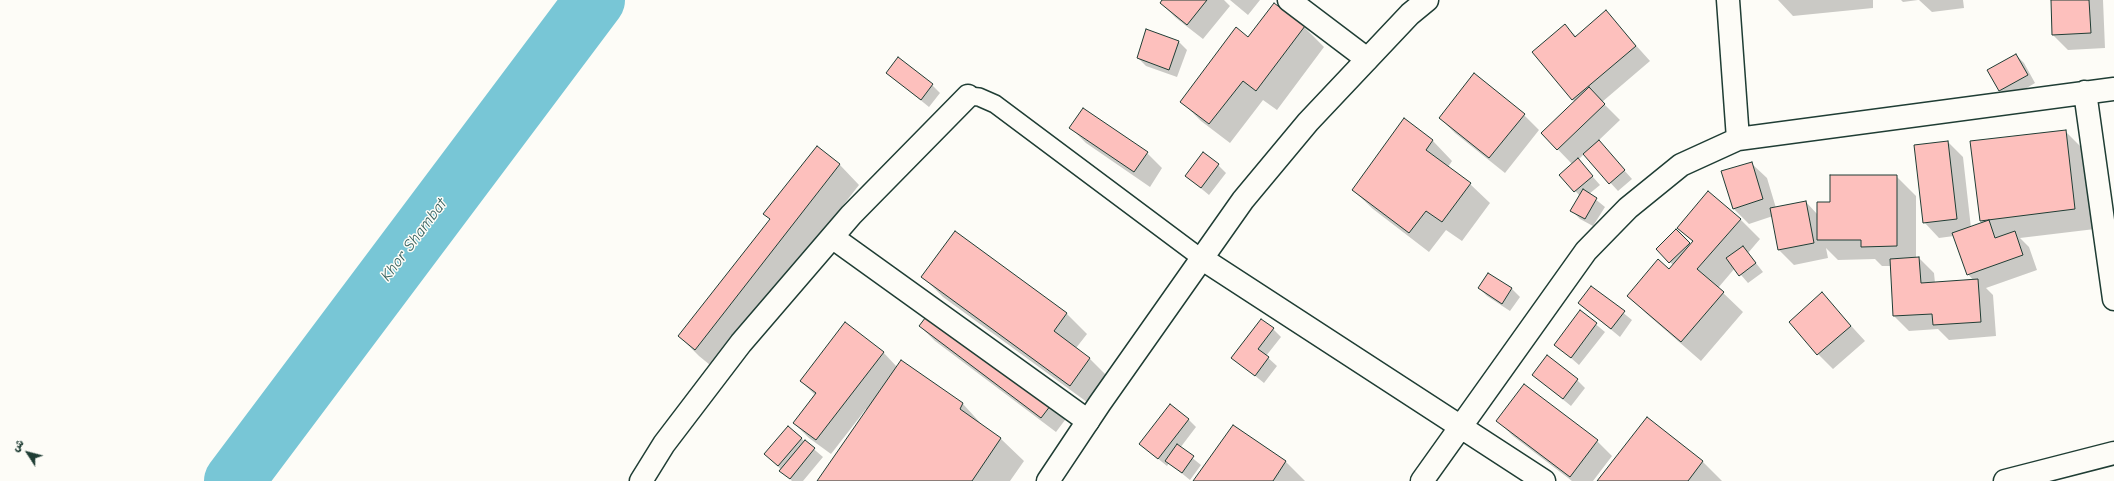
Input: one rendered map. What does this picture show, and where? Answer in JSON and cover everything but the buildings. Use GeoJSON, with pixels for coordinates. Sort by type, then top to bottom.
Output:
{"type":"FeatureCollection","features":[{"type":"Feature","properties":{"kind":"street"},"geometry":{"type":"LineString","coordinates":[[1289,0],[1368,59]]}},
{"type":"Feature","properties":{"kind":"street"},"geometry":{"type":"LineString","coordinates":[[1048,481],[1201,258],[1243,200],[1308,122],[1427,0]]}},
{"type":"Feature","properties":{"kind":"street"},"geometry":{"type":"LineString","coordinates":[[1728,0],[1738,139]]}},
{"type":"Feature","properties":{"kind":"street"},"geometry":{"type":"LineString","coordinates":[[1422,481],[1462,427],[1586,251],[1628,208],[1681,165],[1738,139],[2114,89]]}},
{"type":"Feature","properties":{"kind":"street"},"geometry":{"type":"LineString","coordinates":[[2085,92],[2114,299]]}},
{"type":"Feature","properties":{"kind":"street"},"geometry":{"type":"LineString","coordinates":[[641,481],[664,444],[741,343],[832,237],[968,96]]}},
{"type":"Feature","properties":{"kind":"street"},"geometry":{"type":"LineString","coordinates":[[832,237],[1088,421]]}},
{"type":"Feature","properties":{"kind":"street"},"geometry":{"type":"LineString","coordinates":[[1201,258],[1544,481]]}},
{"type":"Feature","properties":{"kind":"street"},"geometry":{"type":"LineString","coordinates":[[2005,481],[2114,453]]}},
{"type":"Feature","properties":{"kind":"lane"},"geometry":{"type":"LineString","coordinates":[[968,96],[980,97],[995,104],[1201,258]]}},
{"type":"Feature","properties":{"kind":"waterway","name":"Khor Shambat"},"geometry":{"type":"LineString","coordinates":[[234,481],[595,0]]}}]}
